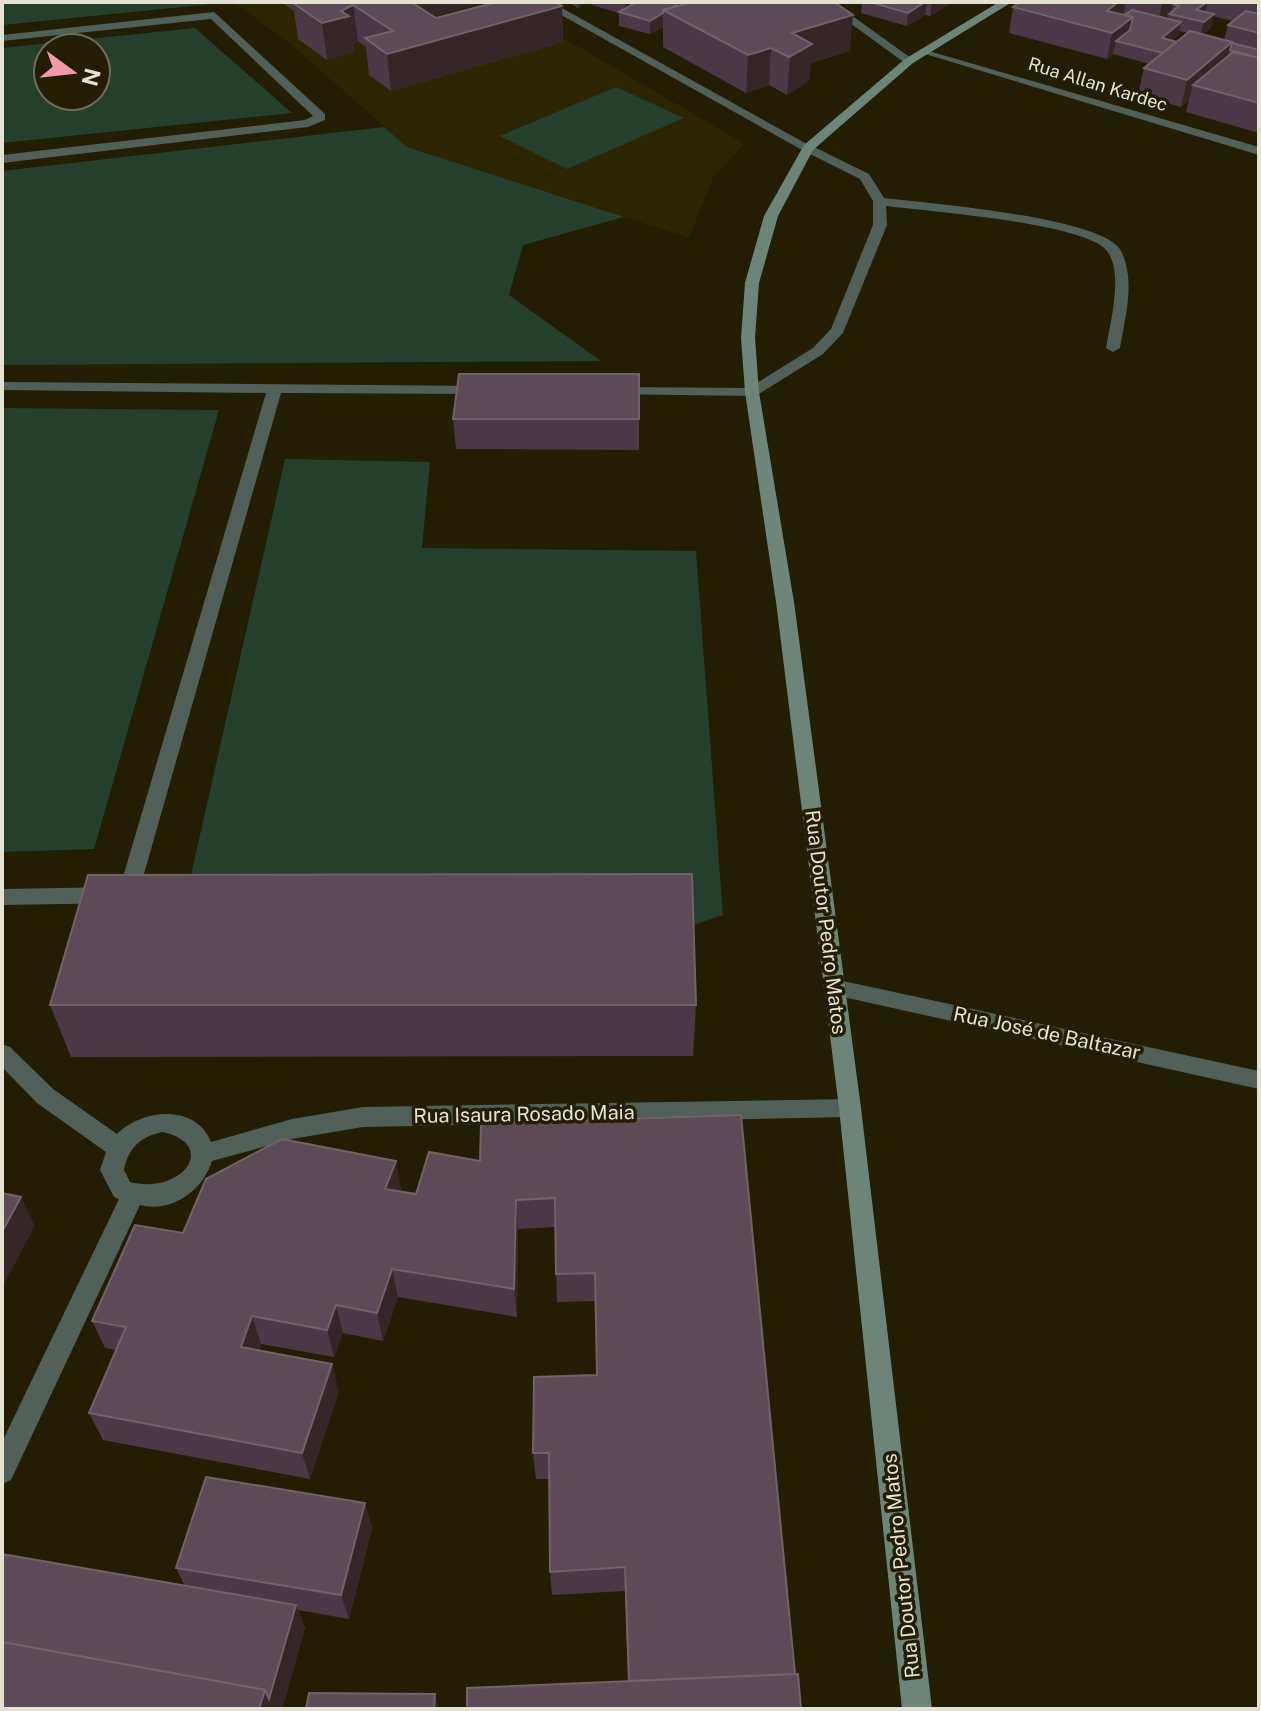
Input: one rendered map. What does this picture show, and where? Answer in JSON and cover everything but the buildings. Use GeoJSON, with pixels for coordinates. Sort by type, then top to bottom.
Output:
{"type":"FeatureCollection","features":[{"type":"Feature","properties":{"kind":"main road"},"geometry":{"type":"LineString","coordinates":[[808,148],[909,61],[1007,2]]}},
{"type":"Feature","properties":{"kind":"main road","name":"Rua Doutor Pedro Matos"},"geometry":{"type":"LineString","coordinates":[[808,148],[771,216],[752,283],[748,338],[752,392],[785,602],[850,1108],[917,1709]]}},
{"type":"Feature","properties":{"kind":"street"},"geometry":{"type":"LineString","coordinates":[[543,2],[865,177],[879,201],[880,225],[838,330],[818,351],[752,392],[593,391]]}},
{"type":"Feature","properties":{"kind":"street"},"geometry":{"type":"LineString","coordinates":[[826,2],[909,61]]}},
{"type":"Feature","properties":{"kind":"street"},"geometry":{"type":"LineString","coordinates":[[2,38],[214,15],[321,117],[308,123],[2,159]]}},
{"type":"Feature","properties":{"kind":"street","name":"Rua Allan Kardec"},"geometry":{"type":"LineString","coordinates":[[926,51],[1259,151]]}},
{"type":"Feature","properties":{"kind":"street"},"geometry":{"type":"LineString","coordinates":[[879,201],[1059,225],[1099,239],[1114,250],[1123,280],[1113,348]]}},
{"type":"Feature","properties":{"kind":"street"},"geometry":{"type":"LineString","coordinates":[[2,386],[497,390]]}},
{"type":"Feature","properties":{"kind":"street"},"geometry":{"type":"LineString","coordinates":[[2,897],[128,895],[275,389]]}},
{"type":"Feature","properties":{"kind":"street","name":"Rua José de Baltazar"},"geometry":{"type":"LineString","coordinates":[[834,987],[1259,1080]]}},
{"type":"Feature","properties":{"kind":"street"},"geometry":{"type":"LineString","coordinates":[[2,1053],[45,1096],[118,1148]]}},
{"type":"Feature","properties":{"kind":"street","name":"Rua Isaura Rosado Maia"},"geometry":{"type":"LineString","coordinates":[[203,1154],[292,1129],[363,1117],[850,1108]]}},
{"type":"Feature","properties":{"kind":"street"},"geometry":{"type":"LineString","coordinates":[[175,1123],[188,1127],[196,1134],[203,1154],[194,1176],[173,1193],[159,1198],[133,1195],[122,1190],[112,1170],[118,1148],[137,1129],[150,1124],[175,1123]]}},
{"type":"Feature","properties":{"kind":"street"},"geometry":{"type":"LineString","coordinates":[[2,1471],[133,1195]]}},
{"type":"Feature","properties":{"kind":"shaded area"},"geometry":{"type":"Polygon","coordinates":[[[233,2],[502,2],[745,144],[714,176],[689,238],[407,147],[287,41],[233,2]]]}},
{"type":"Feature","properties":{"kind":"green space"},"geometry":{"type":"Polygon","coordinates":[[[2,2],[233,2],[2,25],[2,2]]]}},
{"type":"Feature","properties":{"kind":"green space"},"geometry":{"type":"Polygon","coordinates":[[[195,28],[292,113],[2,143],[2,48],[32,45],[32,112],[112,112],[112,37],[195,28]]]}},
{"type":"Feature","properties":{"kind":"green space"},"geometry":{"type":"Polygon","coordinates":[[[616,87],[684,118],[567,169],[500,136],[616,87]]]}},
{"type":"Feature","properties":{"kind":"green space"},"geometry":{"type":"Polygon","coordinates":[[[384,127],[407,147],[624,217],[523,245],[509,295],[601,361],[2,365],[2,171],[384,127]]]}},
{"type":"Feature","properties":{"kind":"green space"},"geometry":{"type":"Polygon","coordinates":[[[2,408],[219,410],[94,849],[2,852],[2,408]]]}},
{"type":"Feature","properties":{"kind":"green space"},"geometry":{"type":"Polygon","coordinates":[[[285,459],[430,462],[422,548],[696,551],[723,915],[690,926],[179,928],[285,459]]]}}]}
